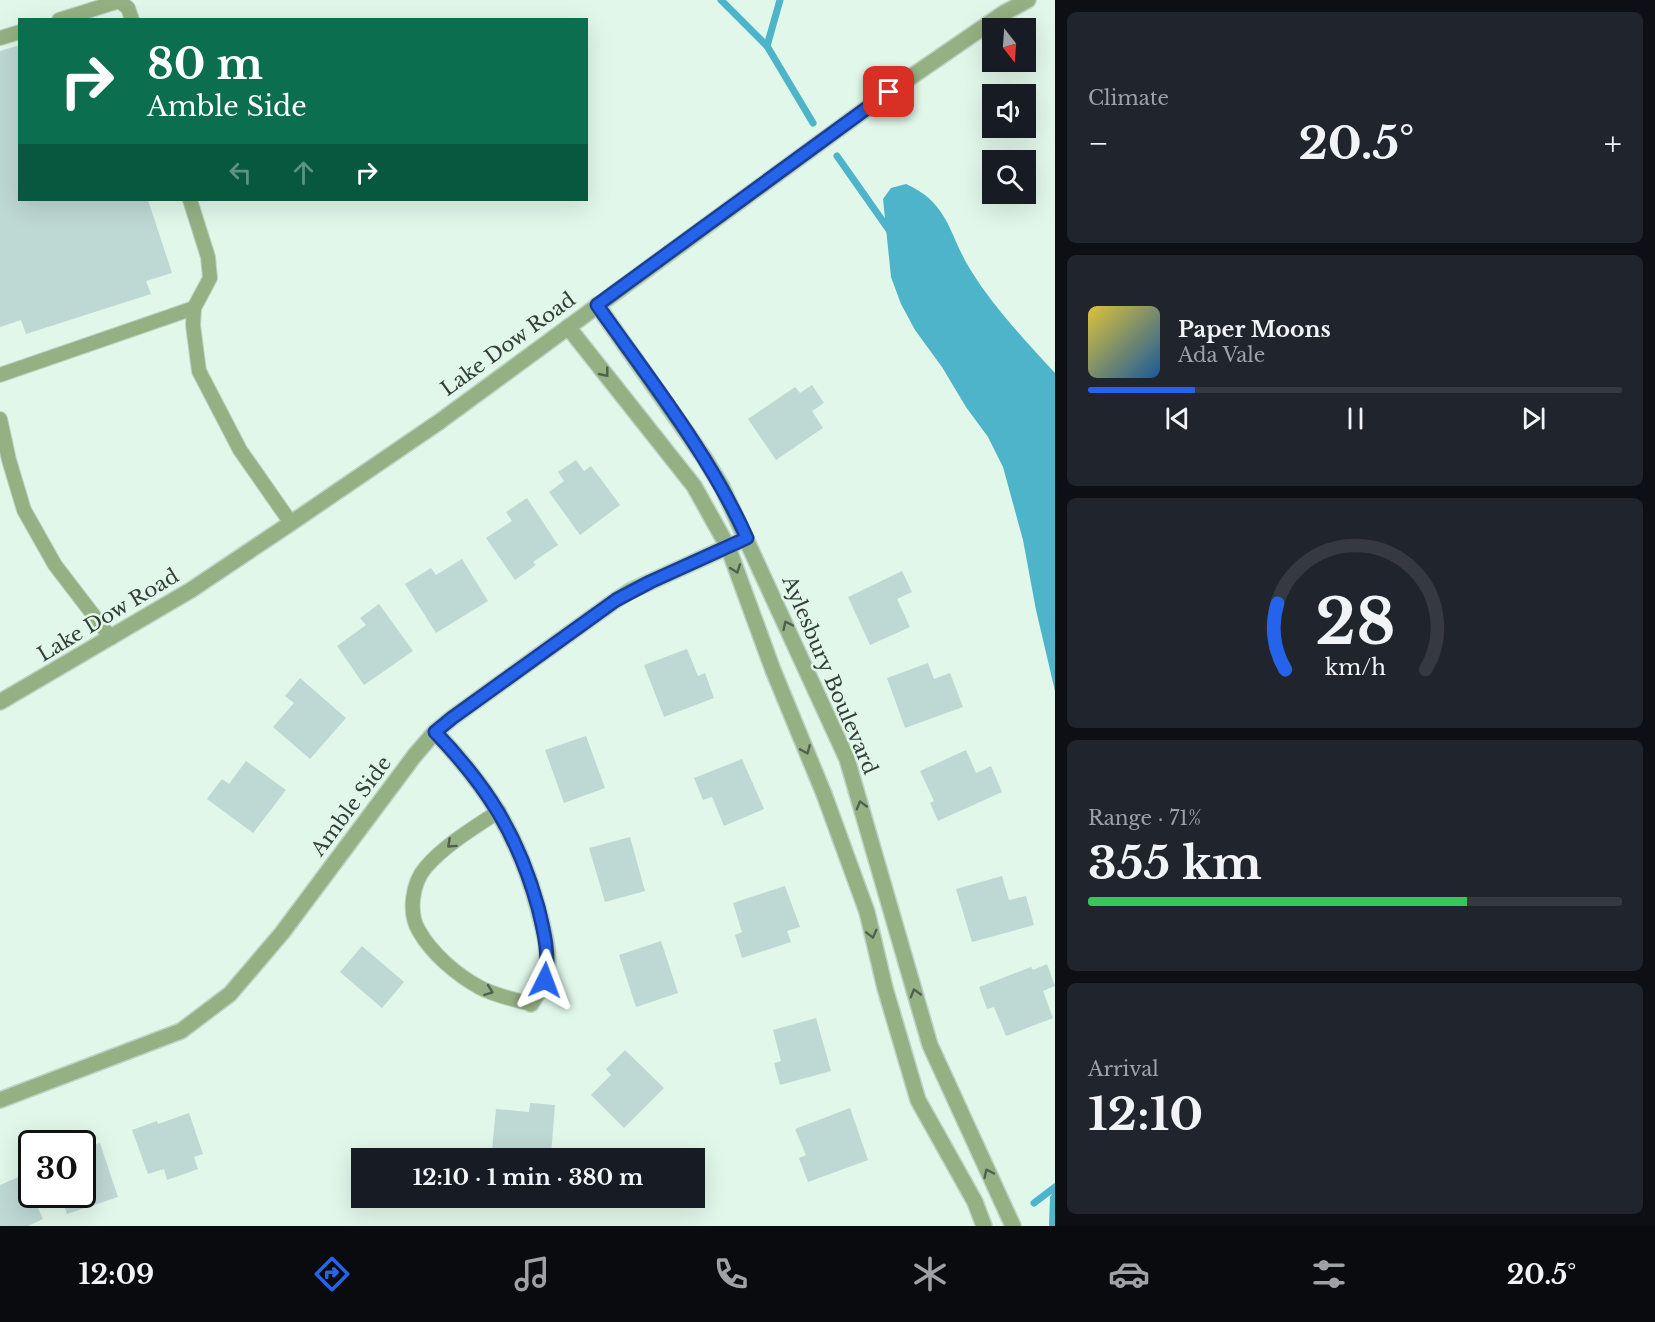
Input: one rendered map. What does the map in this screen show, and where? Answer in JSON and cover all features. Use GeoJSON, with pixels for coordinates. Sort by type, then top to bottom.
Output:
{"type":"FeatureCollection","features":[{"type":"Feature","properties":{"kind":"street","name":"Lake Dow Road"},"geometry":{"type":"LineString","coordinates":[[0,702],[191,590],[439,422],[889,92],[1004,13],[1028,0]]}},
{"type":"Feature","properties":{"kind":"street","name":"Aylesbury Boulevard"},"geometry":{"type":"LineString","coordinates":[[597,305],[709,465],[730,501],[847,759],[930,1045],[1013,1226]]}},
{"type":"Feature","properties":{"kind":"street"},"geometry":{"type":"LineString","coordinates":[[568,327],[694,486],[728,547],[773,670],[824,794],[867,912],[885,988],[918,1100],[975,1202],[984,1226]]}},
{"type":"Feature","properties":{"kind":"street","name":"Amble Side"},"geometry":{"type":"LineString","coordinates":[[0,1100],[181,1031],[230,994],[282,933],[415,755],[435,732],[630,591],[747,538]]}},
{"type":"Feature","properties":{"kind":"street"},"geometry":{"type":"LineString","coordinates":[[435,732],[464,764],[499,811],[525,866],[545,938],[547,971],[545,980],[531,1004]]}},
{"type":"Feature","properties":{"kind":"lane"},"geometry":{"type":"LineString","coordinates":[[66,18],[119,1],[128,8],[131,18]]}},
{"type":"Feature","properties":{"kind":"lane"},"geometry":{"type":"LineString","coordinates":[[0,38],[18,33]]}},
{"type":"Feature","properties":{"kind":"lane"},"geometry":{"type":"LineString","coordinates":[[190,201],[208,257],[210,278],[194,308],[193,325],[199,371],[240,450],[291,523]]}},
{"type":"Feature","properties":{"kind":"lane"},"geometry":{"type":"LineString","coordinates":[[0,375],[194,308]]}},
{"type":"Feature","properties":{"kind":"lane"},"geometry":{"type":"LineString","coordinates":[[0,419],[24,510],[55,565],[111,638]]}},
{"type":"Feature","properties":{"kind":"lane"},"geometry":{"type":"LineString","coordinates":[[499,811],[458,838],[425,867],[415,887],[413,909],[418,930],[434,950],[464,978],[482,989],[531,1004]]}},
{"type":"Feature","properties":{"kind":"water"},"geometry":{"type":"Polygon","coordinates":[[[906,184],[931,200],[939,210],[979,283],[1010,323],[1055,373],[1055,691],[1023,540],[1003,467],[988,437],[915,330],[901,304],[891,277],[883,199],[891,188],[906,184]]]}},
{"type":"Feature","properties":{"kind":"water"},"geometry":{"type":"Polygon","coordinates":[[[1055,1189],[1055,1226],[1049,1226],[1050,1197],[1055,1189]]]}},
{"type":"Feature","properties":{"kind":"building"},"geometry":{"type":"Polygon","coordinates":[[[18,46],[18,201],[148,201],[172,273],[146,281],[151,294],[26,334],[21,320],[0,327],[0,51],[18,46]]]}},
{"type":"Feature","properties":{"kind":"building"},"geometry":{"type":"Polygon","coordinates":[[[812,385],[824,403],[812,411],[823,428],[776,460],[748,419],[795,387],[800,393],[812,385]]]}},
{"type":"Feature","properties":{"kind":"building"},"geometry":{"type":"Polygon","coordinates":[[[576,460],[584,471],[591,466],[620,505],[580,535],[549,492],[564,481],[558,472],[576,460]]]}},
{"type":"Feature","properties":{"kind":"building"},"geometry":{"type":"Polygon","coordinates":[[[527,498],[558,545],[533,562],[536,565],[515,580],[486,538],[512,521],[506,512],[527,498]]]}},
{"type":"Feature","properties":{"kind":"building"},"geometry":{"type":"Polygon","coordinates":[[[462,559],[488,601],[436,633],[405,584],[431,568],[436,575],[462,559]]]}},
{"type":"Feature","properties":{"kind":"building"},"geometry":{"type":"Polygon","coordinates":[[[902,571],[912,592],[897,599],[910,627],[870,645],[848,597],[902,571]]]}},
{"type":"Feature","properties":{"kind":"building"},"geometry":{"type":"Polygon","coordinates":[[[379,604],[413,651],[364,685],[337,646],[366,625],[360,618],[379,604]]]}},
{"type":"Feature","properties":{"kind":"building"},"geometry":{"type":"Polygon","coordinates":[[[687,649],[698,676],[705,673],[714,698],[664,717],[644,665],[687,649]]]}},
{"type":"Feature","properties":{"kind":"building"},"geometry":{"type":"Polygon","coordinates":[[[928,663],[934,679],[950,673],[963,707],[905,728],[887,678],[928,663]]]}},
{"type":"Feature","properties":{"kind":"building"},"geometry":{"type":"Polygon","coordinates":[[[300,678],[346,718],[310,759],[273,727],[294,703],[285,696],[300,678]]]}},
{"type":"Feature","properties":{"kind":"building"},"geometry":{"type":"Polygon","coordinates":[[[586,736],[605,788],[564,803],[545,750],[586,736]]]}},
{"type":"Feature","properties":{"kind":"building"},"geometry":{"type":"Polygon","coordinates":[[[966,750],[976,773],[991,766],[1002,792],[938,821],[930,803],[934,801],[920,771],[966,750]]]}},
{"type":"Feature","properties":{"kind":"building"},"geometry":{"type":"Polygon","coordinates":[[[742,759],[764,809],[724,826],[712,797],[703,800],[694,778],[742,759]]]}},
{"type":"Feature","properties":{"kind":"building"},"geometry":{"type":"Polygon","coordinates":[[[246,761],[286,790],[253,833],[207,799],[222,779],[229,784],[246,761]]]}},
{"type":"Feature","properties":{"kind":"building"},"geometry":{"type":"Polygon","coordinates":[[[630,837],[645,891],[605,902],[589,848],[630,837]]]}},
{"type":"Feature","properties":{"kind":"building"},"geometry":{"type":"Polygon","coordinates":[[[1002,876],[1009,900],[1026,896],[1034,925],[972,942],[956,889],[1002,876]]]}},
{"type":"Feature","properties":{"kind":"building"},"geometry":{"type":"Polygon","coordinates":[[[785,886],[800,927],[787,931],[791,942],[742,958],[735,935],[742,932],[733,903],[785,886]]]}},
{"type":"Feature","properties":{"kind":"building"},"geometry":{"type":"Polygon","coordinates":[[[661,941],[678,993],[636,1007],[619,955],[661,941]]]}},
{"type":"Feature","properties":{"kind":"building"},"geometry":{"type":"Polygon","coordinates":[[[362,946],[404,982],[382,1008],[340,972],[362,946]]]}},
{"type":"Feature","properties":{"kind":"building"},"geometry":{"type":"Polygon","coordinates":[[[1047,964],[1055,986],[1043,991],[1053,1018],[1006,1036],[994,1007],[987,1009],[979,987],[1031,967],[1033,970],[1047,964]]]}},
{"type":"Feature","properties":{"kind":"building"},"geometry":{"type":"Polygon","coordinates":[[[816,1018],[831,1071],[780,1085],[774,1063],[781,1061],[773,1030],[816,1018]]]}},
{"type":"Feature","properties":{"kind":"building"},"geometry":{"type":"Polygon","coordinates":[[[625,1050],[664,1088],[624,1128],[591,1095],[611,1075],[606,1069],[625,1050]]]}},
{"type":"Feature","properties":{"kind":"building"},"geometry":{"type":"Polygon","coordinates":[[[530,1103],[555,1105],[552,1148],[492,1148],[496,1109],[529,1112],[530,1103]]]}},
{"type":"Feature","properties":{"kind":"building"},"geometry":{"type":"Polygon","coordinates":[[[850,1108],[868,1160],[808,1182],[799,1158],[806,1155],[795,1129],[850,1108]]]}},
{"type":"Feature","properties":{"kind":"building"},"geometry":{"type":"Polygon","coordinates":[[[189,1113],[203,1154],[194,1157],[198,1169],[167,1180],[164,1169],[148,1174],[132,1130],[189,1113]]]}},
{"type":"Feature","properties":{"kind":"building"},"geometry":{"type":"Polygon","coordinates":[[[100,1143],[118,1197],[96,1204],[96,1144],[100,1143]]]}},
{"type":"Feature","properties":{"kind":"building"},"geometry":{"type":"Polygon","coordinates":[[[18,1177],[18,1208],[38,1208],[43,1219],[28,1226],[0,1226],[0,1185],[18,1177]]]}},
{"type":"Feature","properties":{"kind":"building"},"geometry":{"type":"Polygon","coordinates":[[[65,1208],[85,1208],[67,1214],[65,1208]]]}},
{"type":"Feature","properties":{"kind":"waterway"},"geometry":{"type":"LineString","coordinates":[[721,0],[767,46],[813,123]]}},
{"type":"Feature","properties":{"kind":"waterway"},"geometry":{"type":"LineString","coordinates":[[767,46],[780,0]]}},
{"type":"Feature","properties":{"kind":"waterway"},"geometry":{"type":"LineString","coordinates":[[837,156],[889,230]]}},
{"type":"Feature","properties":{"kind":"waterway"},"geometry":{"type":"LineString","coordinates":[[1034,1203],[1055,1187]]}},
{"type":"Feature","properties":{"kind":"route"},"geometry":{"type":"LineString","coordinates":[[545,980],[547,971],[545,938],[528,873],[517,846],[494,804],[464,764],[435,732],[630,591],[747,538],[730,501],[705,459],[597,305],[889,92]]}}]}
